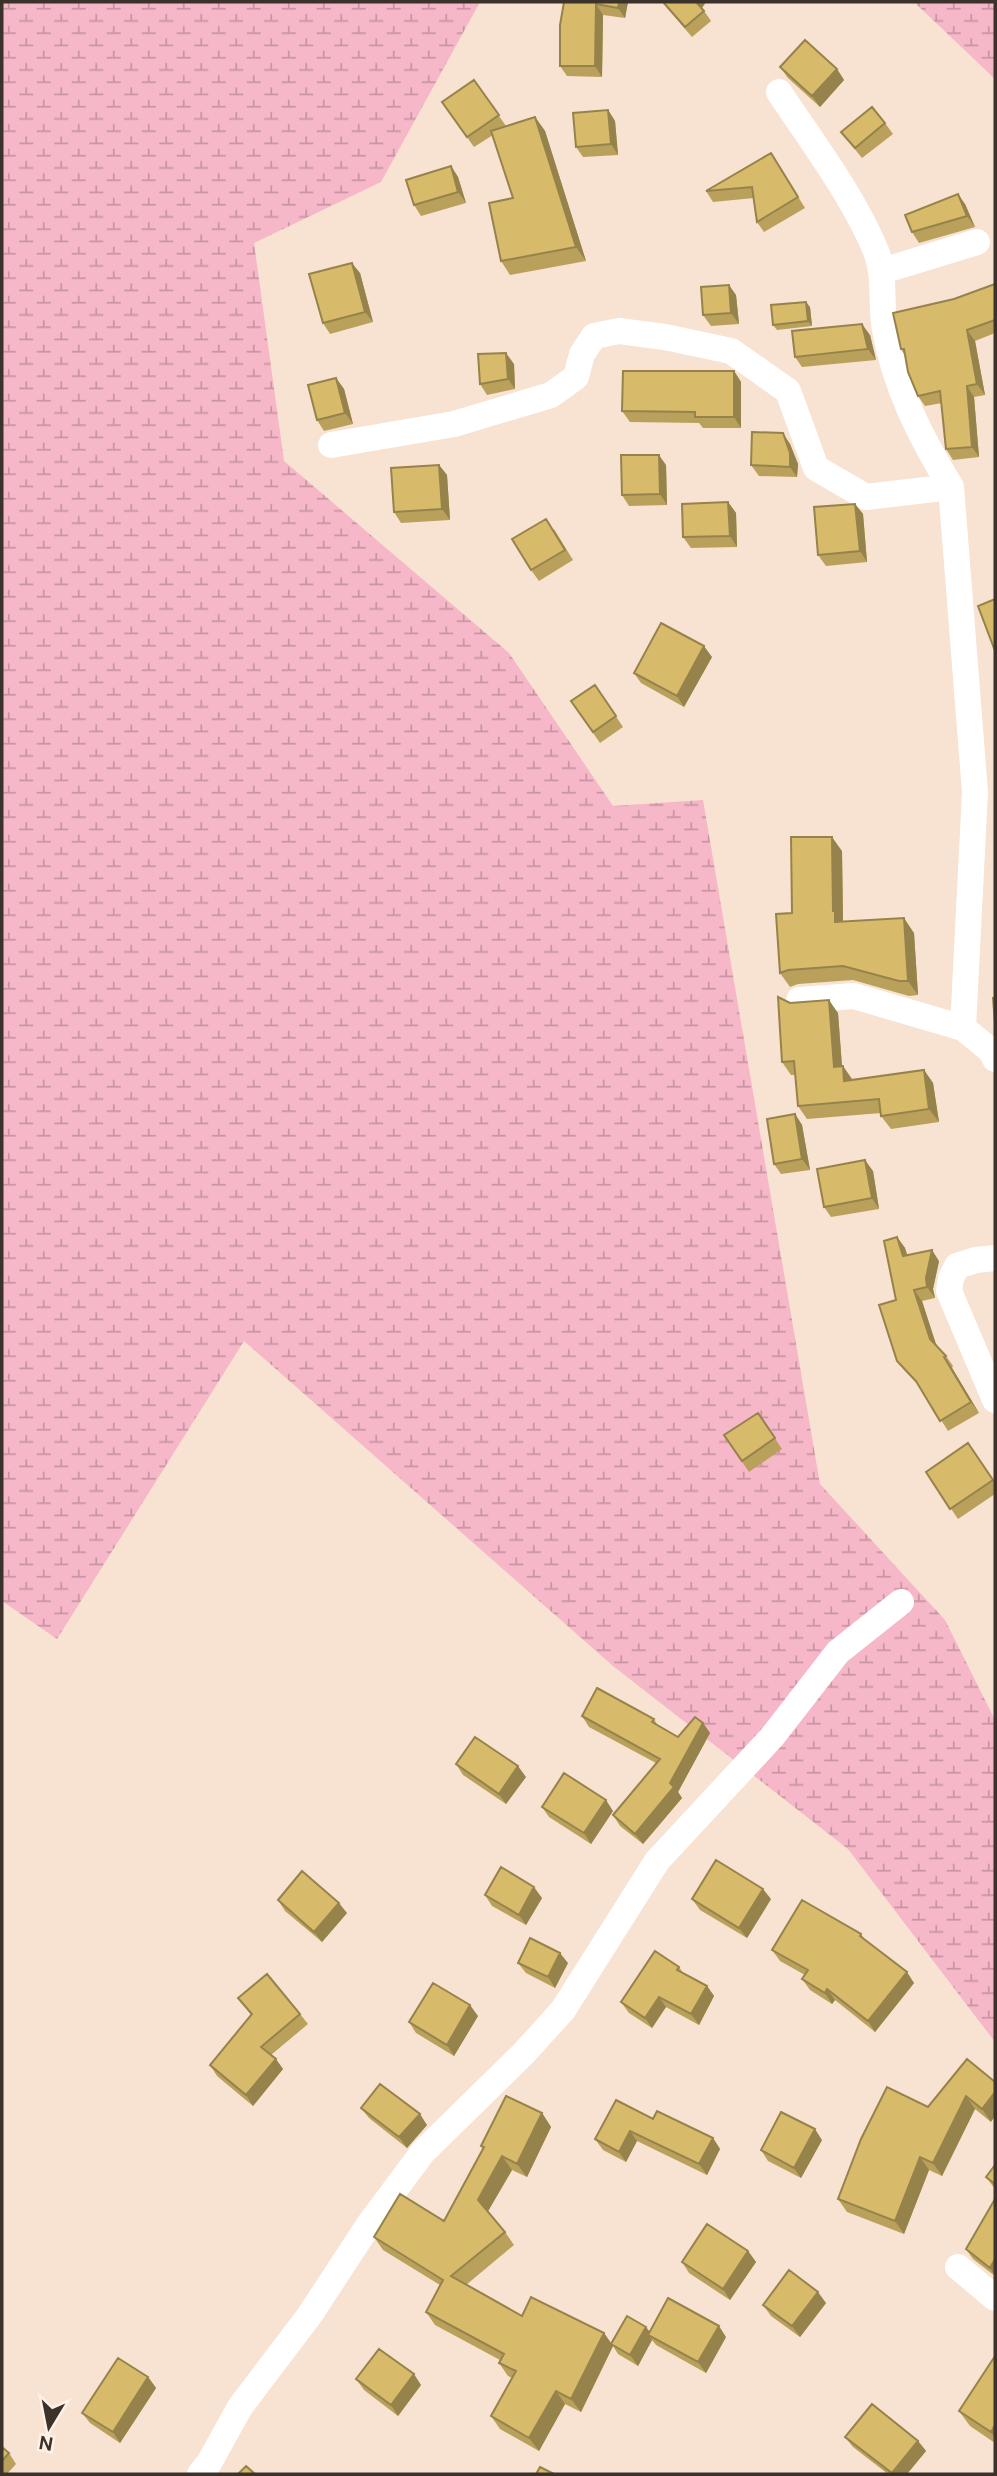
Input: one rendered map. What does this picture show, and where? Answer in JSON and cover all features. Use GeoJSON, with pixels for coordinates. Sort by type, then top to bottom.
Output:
{"type":"FeatureCollection","features":[{"type":"Feature","properties":{"kind":"street"},"geometry":{"type":"LineString","coordinates":[[779,92],[845,192],[876,251],[882,271],[884,327],[892,365],[930,452],[950,486],[975,792],[963,1028]]}},
{"type":"Feature","properties":{"kind":"street"},"geometry":{"type":"LineString","coordinates":[[882,271],[977,242]]}},
{"type":"Feature","properties":{"kind":"street"},"geometry":{"type":"LineString","coordinates":[[331,445],[454,424],[551,394],[576,377],[582,354],[594,336],[619,331],[665,337],[731,351],[788,391],[816,468],[866,497],[950,486]]}},
{"type":"Feature","properties":{"kind":"street"},"geometry":{"type":"LineString","coordinates":[[799,1000],[854,996],[963,1028],[990,1051],[995,1059]]}},
{"type":"Feature","properties":{"kind":"street"},"geometry":{"type":"LineString","coordinates":[[995,1258],[957,1266],[949,1291],[986,1351],[995,1400]]}},
{"type":"Feature","properties":{"kind":"street"},"geometry":{"type":"LineString","coordinates":[[200,2474],[240,2407],[309,2316],[370,2223],[424,2152],[524,2053],[563,2010],[657,1861],[772,1737],[838,1652],[901,1602]]}},
{"type":"Feature","properties":{"kind":"street"},"geometry":{"type":"LineString","coordinates":[[958,2267],[995,2298]]}},
{"type":"Feature","properties":{"kind":"green space"},"geometry":{"type":"Polygon","coordinates":[[[2,2],[480,2],[381,182],[254,243],[284,461],[509,653],[613,806],[703,800],[820,1484],[945,1620],[995,1720],[995,2042],[848,1849],[613,1666],[244,1341],[57,1639],[2,1601],[2,2]]]}},
{"type":"Feature","properties":{"kind":"green space"},"geometry":{"type":"Polygon","coordinates":[[[914,2],[995,2],[995,79],[914,2]]]}},
{"type":"Feature","properties":{"kind":"building"},"geometry":{"type":"Polygon","coordinates":[[[564,2],[619,2],[618,8],[596,4],[595,66],[560,66],[560,25],[564,2]]]}},
{"type":"Feature","properties":{"kind":"building"},"geometry":{"type":"Polygon","coordinates":[[[663,2],[696,2],[704,11],[685,27],[663,2]]]}},
{"type":"Feature","properties":{"kind":"building"},"geometry":{"type":"Polygon","coordinates":[[[805,40],[837,69],[812,96],[780,67],[805,40]]]}},
{"type":"Feature","properties":{"kind":"building"},"geometry":{"type":"Polygon","coordinates":[[[474,80],[499,115],[467,137],[442,102],[474,80]]]}},
{"type":"Feature","properties":{"kind":"building"},"geometry":{"type":"Polygon","coordinates":[[[872,107],[885,123],[855,148],[841,132],[872,107]]]}},
{"type":"Feature","properties":{"kind":"building"},"geometry":{"type":"Polygon","coordinates":[[[608,110],[611,144],[576,147],[573,113],[608,110]]]}},
{"type":"Feature","properties":{"kind":"building"},"geometry":{"type":"Polygon","coordinates":[[[535,117],[576,247],[501,261],[489,203],[513,198],[491,131],[535,117]]]}},
{"type":"Feature","properties":{"kind":"building"},"geometry":{"type":"Polygon","coordinates":[[[771,153],[798,197],[757,222],[752,187],[706,191],[771,153]]]}},
{"type":"Feature","properties":{"kind":"building"},"geometry":{"type":"Polygon","coordinates":[[[451,166],[458,192],[414,205],[406,180],[451,166]]]}},
{"type":"Feature","properties":{"kind":"building"},"geometry":{"type":"Polygon","coordinates":[[[958,194],[967,216],[912,232],[905,215],[958,194]]]}},
{"type":"Feature","properties":{"kind":"building"},"geometry":{"type":"Polygon","coordinates":[[[352,263],[365,312],[323,323],[309,274],[352,263]]]}},
{"type":"Feature","properties":{"kind":"building"},"geometry":{"type":"Polygon","coordinates":[[[995,284],[995,320],[967,330],[977,384],[967,386],[972,447],[946,449],[940,391],[918,396],[908,372],[904,349],[901,349],[893,313],[954,299],[995,284]]]}},
{"type":"Feature","properties":{"kind":"building"},"geometry":{"type":"Polygon","coordinates":[[[729,285],[731,313],[703,315],[701,287],[729,285]]]}},
{"type":"Feature","properties":{"kind":"building"},"geometry":{"type":"Polygon","coordinates":[[[806,302],[808,321],[773,325],[771,305],[806,302]]]}},
{"type":"Feature","properties":{"kind":"building"},"geometry":{"type":"Polygon","coordinates":[[[862,324],[868,349],[795,357],[792,331],[862,324]]]}},
{"type":"Feature","properties":{"kind":"building"},"geometry":{"type":"Polygon","coordinates":[[[506,353],[508,379],[480,384],[478,354],[506,353]]]}},
{"type":"Feature","properties":{"kind":"building"},"geometry":{"type":"Polygon","coordinates":[[[623,371],[734,371],[734,417],[695,417],[695,412],[622,411],[623,371]]]}},
{"type":"Feature","properties":{"kind":"building"},"geometry":{"type":"Polygon","coordinates":[[[336,378],[345,413],[317,420],[308,385],[336,378]]]}},
{"type":"Feature","properties":{"kind":"building"},"geometry":{"type":"Polygon","coordinates":[[[752,432],[783,433],[790,453],[790,467],[751,465],[752,432]]]}},
{"type":"Feature","properties":{"kind":"building"},"geometry":{"type":"Polygon","coordinates":[[[621,455],[659,455],[660,494],[622,495],[621,455]]]}},
{"type":"Feature","properties":{"kind":"building"},"geometry":{"type":"Polygon","coordinates":[[[439,465],[442,509],[394,512],[391,468],[439,465]]]}},
{"type":"Feature","properties":{"kind":"building"},"geometry":{"type":"Polygon","coordinates":[[[728,502],[730,536],[683,537],[682,504],[728,502]]]}},
{"type":"Feature","properties":{"kind":"building"},"geometry":{"type":"Polygon","coordinates":[[[855,504],[860,551],[818,555],[814,507],[855,504]]]}},
{"type":"Feature","properties":{"kind":"building"},"geometry":{"type":"Polygon","coordinates":[[[546,519],[565,550],[531,570],[512,539],[546,519]]]}},
{"type":"Feature","properties":{"kind":"building"},"geometry":{"type":"Polygon","coordinates":[[[995,599],[995,651],[978,606],[995,599]]]}},
{"type":"Feature","properties":{"kind":"building"},"geometry":{"type":"Polygon","coordinates":[[[661,623],[704,646],[677,696],[634,673],[661,623]]]}},
{"type":"Feature","properties":{"kind":"building"},"geometry":{"type":"Polygon","coordinates":[[[595,685],[616,716],[593,732],[571,701],[595,685]]]}},
{"type":"Feature","properties":{"kind":"building"},"geometry":{"type":"Polygon","coordinates":[[[791,837],[832,837],[835,922],[904,918],[908,981],[843,966],[780,973],[776,914],[792,913],[791,837]]]}},
{"type":"Feature","properties":{"kind":"building"},"geometry":{"type":"Polygon","coordinates":[[[778,997],[790,1003],[829,1000],[834,1067],[843,1066],[844,1081],[924,1070],[929,1109],[881,1116],[879,1099],[798,1106],[794,1061],[782,1062],[778,997]]]}},
{"type":"Feature","properties":{"kind":"building"},"geometry":{"type":"Polygon","coordinates":[[[795,1114],[802,1159],[774,1164],[767,1119],[795,1114]]]}},
{"type":"Feature","properties":{"kind":"building"},"geometry":{"type":"Polygon","coordinates":[[[865,1160],[872,1198],[824,1207],[817,1169],[865,1160]]]}},
{"type":"Feature","properties":{"kind":"building"},"geometry":{"type":"Polygon","coordinates":[[[897,1237],[903,1256],[932,1250],[926,1278],[927,1287],[914,1290],[930,1339],[946,1356],[944,1357],[971,1402],[940,1421],[916,1381],[897,1361],[879,1305],[896,1300],[884,1241],[897,1237]]]}},
{"type":"Feature","properties":{"kind":"building"},"geometry":{"type":"Polygon","coordinates":[[[758,1413],[775,1438],[742,1461],[724,1435],[758,1413]]]}},
{"type":"Feature","properties":{"kind":"building"},"geometry":{"type":"Polygon","coordinates":[[[968,1443],[993,1480],[950,1509],[926,1472],[968,1443]]]}},
{"type":"Feature","properties":{"kind":"building"},"geometry":{"type":"Polygon","coordinates":[[[597,1688],[654,1719],[652,1722],[678,1737],[695,1717],[703,1723],[670,1783],[674,1787],[635,1834],[613,1815],[660,1759],[582,1716],[597,1688]]]}},
{"type":"Feature","properties":{"kind":"building"},"geometry":{"type":"Polygon","coordinates":[[[475,1737],[518,1766],[499,1794],[456,1764],[475,1737]]]}},
{"type":"Feature","properties":{"kind":"building"},"geometry":{"type":"Polygon","coordinates":[[[564,1773],[606,1800],[584,1833],[542,1807],[564,1773]]]}},
{"type":"Feature","properties":{"kind":"building"},"geometry":{"type":"Polygon","coordinates":[[[716,1860],[763,1889],[739,1928],[692,1899],[716,1860]]]}},
{"type":"Feature","properties":{"kind":"building"},"geometry":{"type":"Polygon","coordinates":[[[501,1867],[534,1887],[519,1915],[485,1895],[501,1867]]]}},
{"type":"Feature","properties":{"kind":"building"},"geometry":{"type":"Polygon","coordinates":[[[302,1871],[339,1903],[314,1932],[278,1900],[302,1871]]]}},
{"type":"Feature","properties":{"kind":"building"},"geometry":{"type":"Polygon","coordinates":[[[802,1900],[861,1934],[860,1936],[907,1972],[868,2021],[827,1989],[825,1993],[802,1979],[808,1970],[772,1950],[802,1900]]]}},
{"type":"Feature","properties":{"kind":"building"},"geometry":{"type":"Polygon","coordinates":[[[530,1938],[560,1953],[548,1977],[518,1963],[530,1938]]]}},
{"type":"Feature","properties":{"kind":"building"},"geometry":{"type":"Polygon","coordinates":[[[655,1951],[679,1967],[677,1970],[707,1986],[691,2014],[659,1997],[645,2018],[621,2002],[655,1951]]]}},
{"type":"Feature","properties":{"kind":"building"},"geometry":{"type":"Polygon","coordinates":[[[267,1974],[300,2014],[261,2047],[276,2059],[246,2095],[210,2065],[252,2014],[238,1998],[267,1974]]]}},
{"type":"Feature","properties":{"kind":"building"},"geometry":{"type":"Polygon","coordinates":[[[433,1983],[470,2005],[447,2045],[409,2022],[433,1983]]]}},
{"type":"Feature","properties":{"kind":"building"},"geometry":{"type":"Polygon","coordinates":[[[967,2059],[995,2082],[995,2092],[982,2109],[966,2096],[933,2163],[920,2157],[895,2221],[838,2199],[861,2139],[887,2087],[928,2107],[967,2059]]]}},
{"type":"Feature","properties":{"kind":"building"},"geometry":{"type":"Polygon","coordinates":[[[380,2084],[420,2114],[399,2137],[361,2108],[380,2084]]]}},
{"type":"Feature","properties":{"kind":"building"},"geometry":{"type":"Polygon","coordinates":[[[506,2096],[542,2113],[517,2164],[502,2156],[478,2200],[505,2232],[451,2276],[522,2316],[531,2297],[604,2333],[571,2399],[556,2391],[529,2438],[491,2416],[516,2371],[499,2363],[504,2354],[426,2312],[443,2280],[374,2237],[400,2194],[444,2221],[484,2147],[481,2146],[506,2096]]]}},
{"type":"Feature","properties":{"kind":"building"},"geometry":{"type":"Polygon","coordinates":[[[616,2100],[653,2119],[657,2111],[713,2138],[699,2164],[630,2131],[619,2152],[595,2139],[616,2100]]]}},
{"type":"Feature","properties":{"kind":"building"},"geometry":{"type":"Polygon","coordinates":[[[781,2112],[815,2129],[794,2168],[761,2150],[781,2112]]]}},
{"type":"Feature","properties":{"kind":"building"},"geometry":{"type":"Polygon","coordinates":[[[995,2165],[995,2184],[986,2177],[995,2165]]]}},
{"type":"Feature","properties":{"kind":"building"},"geometry":{"type":"Polygon","coordinates":[[[995,2199],[995,2259],[990,2268],[966,2249],[995,2199]]]}},
{"type":"Feature","properties":{"kind":"building"},"geometry":{"type":"Polygon","coordinates":[[[707,2224],[748,2251],[723,2289],[682,2262],[707,2224]]]}},
{"type":"Feature","properties":{"kind":"building"},"geometry":{"type":"Polygon","coordinates":[[[789,2270],[818,2292],[792,2326],[763,2305],[789,2270]]]}},
{"type":"Feature","properties":{"kind":"building"},"geometry":{"type":"Polygon","coordinates":[[[668,2298],[719,2326],[698,2362],[648,2335],[668,2298]]]}},
{"type":"Feature","properties":{"kind":"building"},"geometry":{"type":"Polygon","coordinates":[[[627,2316],[646,2327],[630,2355],[611,2344],[627,2316]]]}},
{"type":"Feature","properties":{"kind":"building"},"geometry":{"type":"Polygon","coordinates":[[[379,2349],[414,2374],[391,2405],[356,2379],[379,2349]]]}},
{"type":"Feature","properties":{"kind":"building"},"geometry":{"type":"Polygon","coordinates":[[[995,2356],[995,2425],[991,2432],[959,2411],[995,2356]]]}},
{"type":"Feature","properties":{"kind":"building"},"geometry":{"type":"Polygon","coordinates":[[[118,2358],[148,2377],[113,2432],[82,2413],[118,2358]]]}},
{"type":"Feature","properties":{"kind":"building"},"geometry":{"type":"Polygon","coordinates":[[[872,2404],[918,2441],[892,2473],[845,2437],[872,2404]]]}},
{"type":"Feature","properties":{"kind":"building"},"geometry":{"type":"Polygon","coordinates":[[[2,2447],[9,2453],[2,2461],[2,2447]]]}},
{"type":"Feature","properties":{"kind":"building"},"geometry":{"type":"Polygon","coordinates":[[[246,2466],[255,2474],[238,2474],[246,2466]]]}},
{"type":"Feature","properties":{"kind":"building"},"geometry":{"type":"Polygon","coordinates":[[[540,2467],[554,2474],[536,2474],[540,2467]]]}}]}
